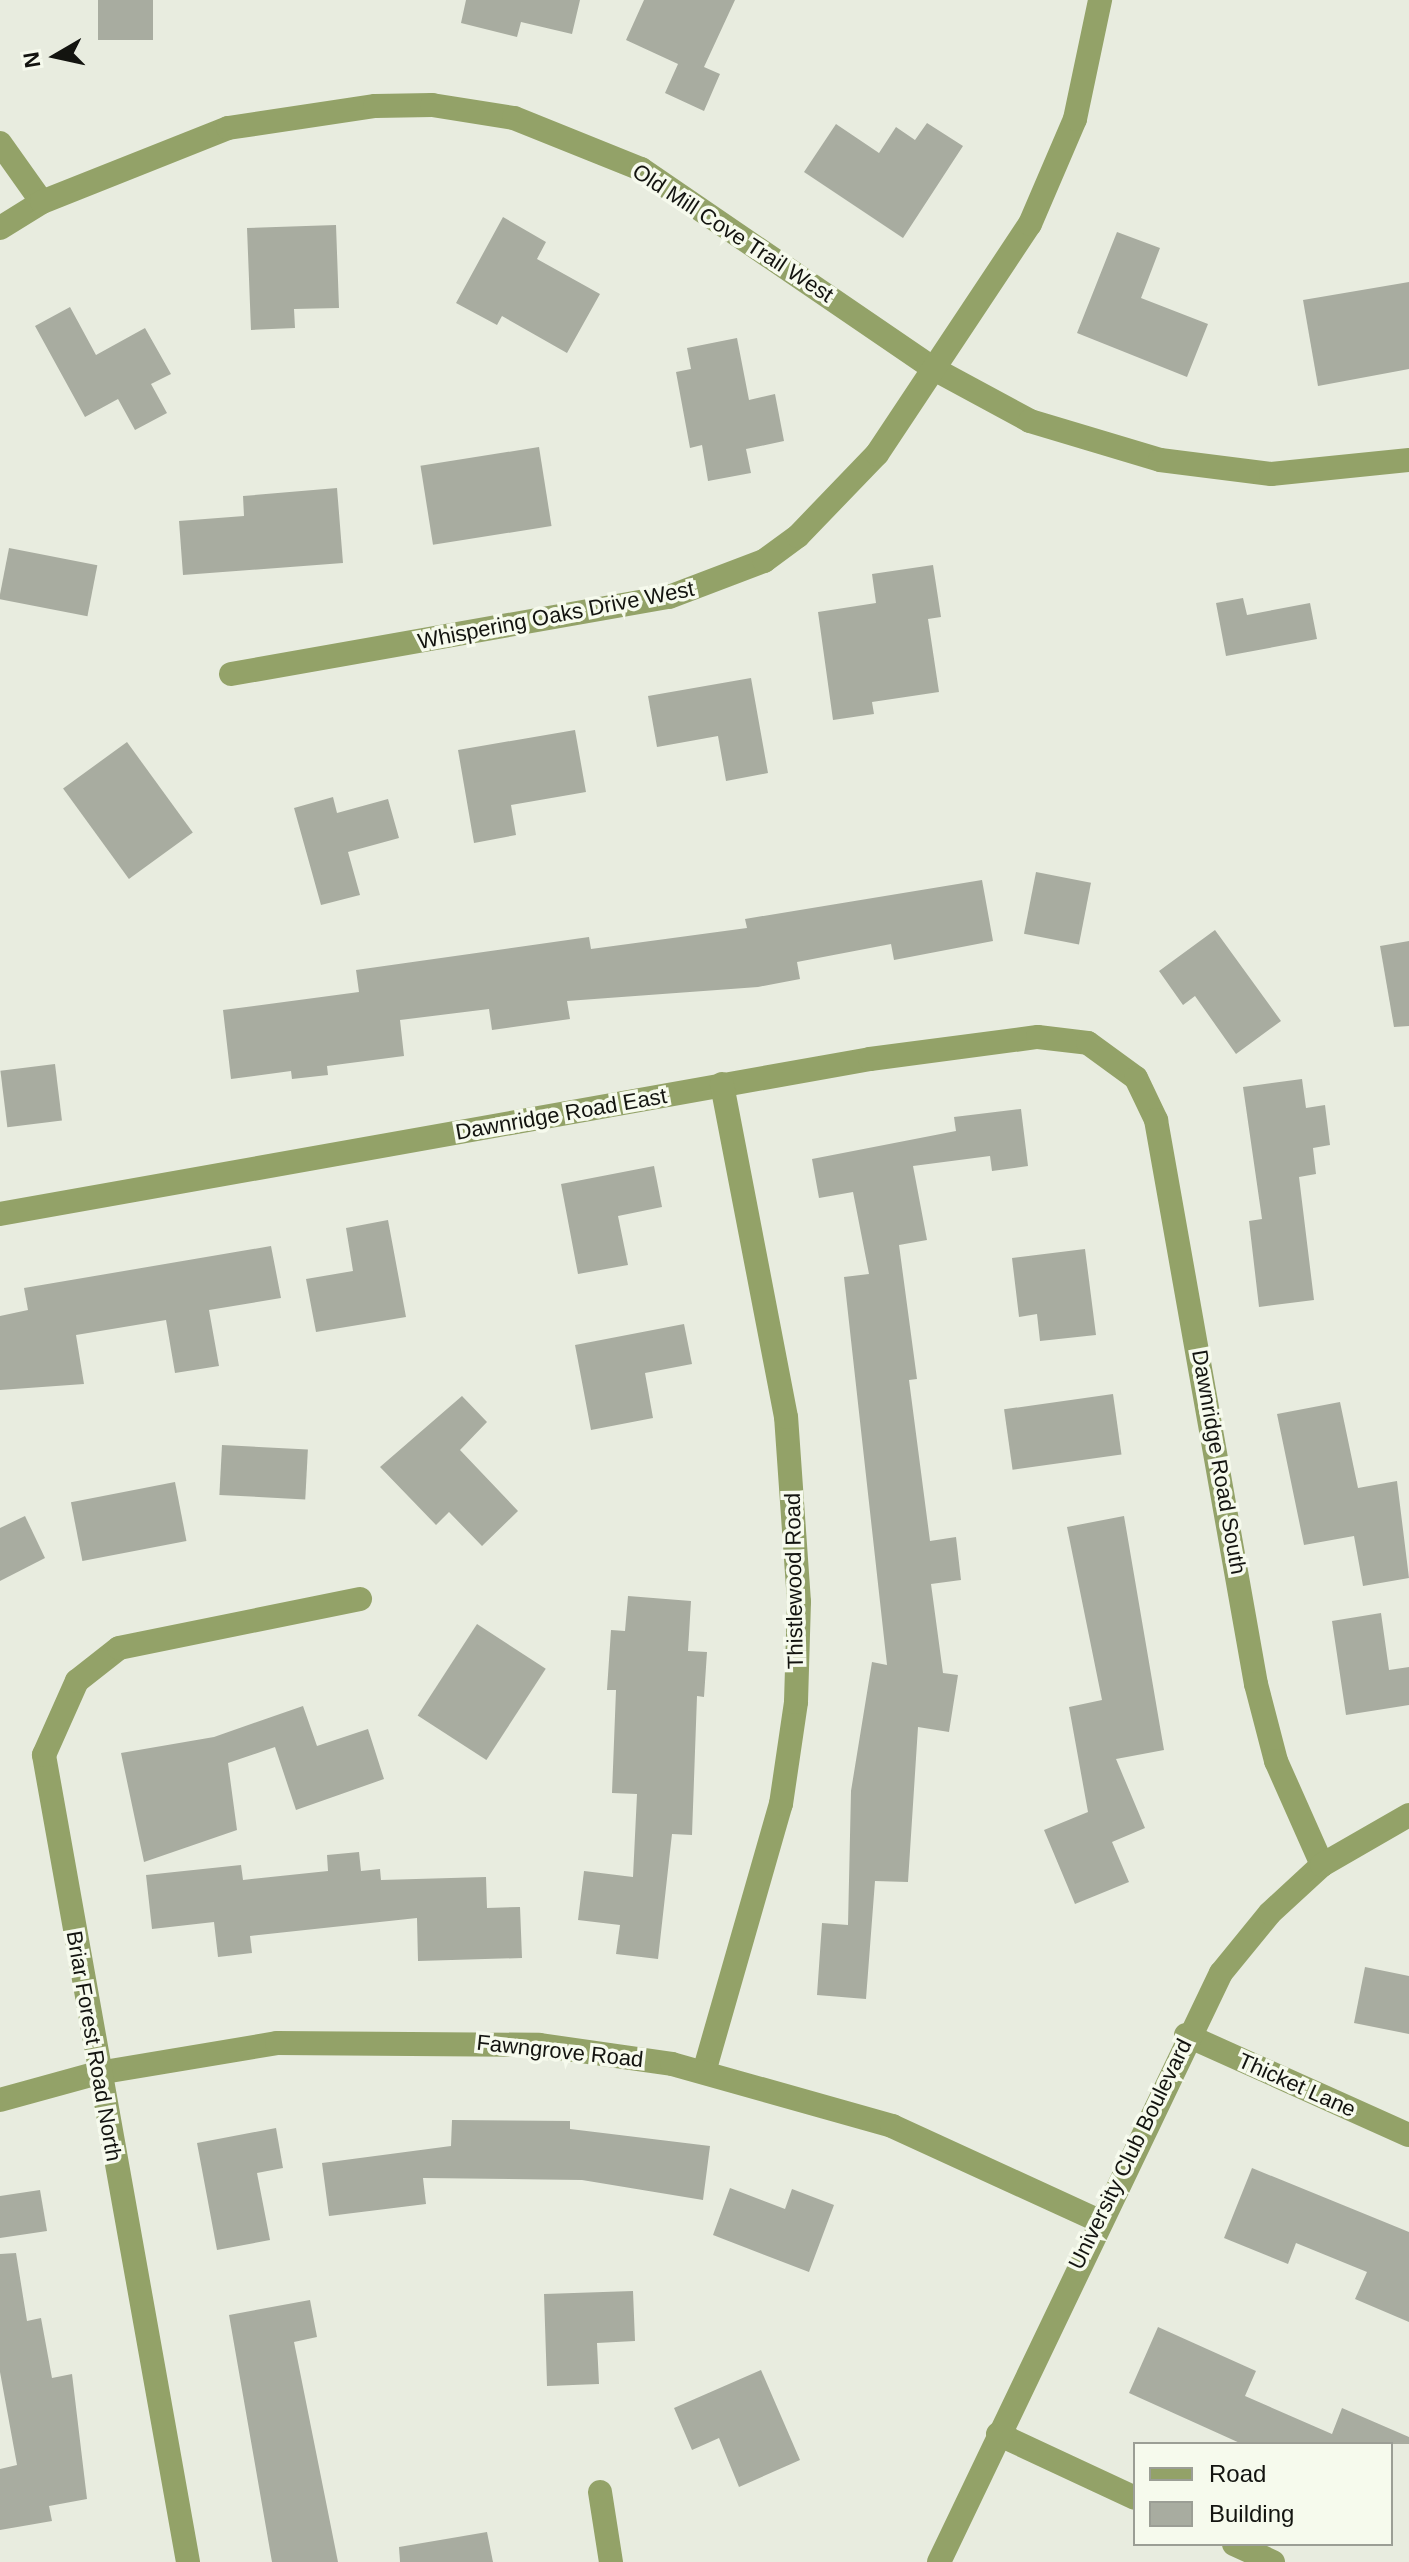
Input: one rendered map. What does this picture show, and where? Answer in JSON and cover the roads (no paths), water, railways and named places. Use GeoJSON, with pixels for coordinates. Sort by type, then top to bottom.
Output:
{"type":"FeatureCollection","features":[{"type":"Feature","properties":{"kind":"street","name":"Whispering Oaks Drive West"},"geometry":{"type":"LineString","coordinates":[[231,674],[702,588],[764,561],[822,514],[877,454],[1052,182],[1075,119],[1100,0]]}},
{"type":"Feature","properties":{"kind":"street","name":"Old Mill Cove Trail West"},"geometry":{"type":"LineString","coordinates":[[0,228],[42,202],[228,128],[300,114],[432,105],[514,118],[641,169],[934,369],[1030,421],[1160,460],[1271,474],[1409,460]]}},
{"type":"Feature","properties":{"kind":"street"},"geometry":{"type":"LineString","coordinates":[[0,143],[42,202]]}},
{"type":"Feature","properties":{"kind":"street","name":"Dawnridge Road East"},"geometry":{"type":"LineString","coordinates":[[0,1214],[722,1084],[1038,1037],[1088,1043],[1118,1062]]}},
{"type":"Feature","properties":{"kind":"street","name":"Dawnridge Road South"},"geometry":{"type":"LineString","coordinates":[[1118,1062],[1156,1120],[1256,1684],[1276,1761],[1322,1865]]}},
{"type":"Feature","properties":{"kind":"street","name":"Thistlewood Road"},"geometry":{"type":"LineString","coordinates":[[704,2072],[781,1804],[796,1702],[799,1602],[786,1417],[722,1084]]}},
{"type":"Feature","properties":{"kind":"street","name":"Briar Forest Road North"},"geometry":{"type":"LineString","coordinates":[[188,2562],[98,2073],[44,1755],[51,1728],[77,1681],[119,1648],[210,1625],[360,1599]]}},
{"type":"Feature","properties":{"kind":"street","name":"University Club Boulevard"},"geometry":{"type":"LineString","coordinates":[[939,2562],[1097,2220],[1186,2035],[1221,1973],[1270,1913],[1322,1865],[1409,1815]]}},
{"type":"Feature","properties":{"kind":"street","name":"Thicket Lane"},"geometry":{"type":"LineString","coordinates":[[1186,2035],[1409,2135]]}},
{"type":"Feature","properties":{"kind":"street","name":"Fawngrove Road"},"geometry":{"type":"LineString","coordinates":[[0,2100],[98,2073],[277,2043],[408,2039],[539,2045],[704,2072],[892,2126],[1097,2220]]}},
{"type":"Feature","properties":{"kind":"street"},"geometry":{"type":"LineString","coordinates":[[998,2434],[1133,2497]]}},
{"type":"Feature","properties":{"kind":"street"},"geometry":{"type":"LineString","coordinates":[[600,2492],[611,2562]]}},
{"type":"Feature","properties":{"kind":"street"},"geometry":{"type":"LineString","coordinates":[[1238,2546],[1273,2562]]}}]}
